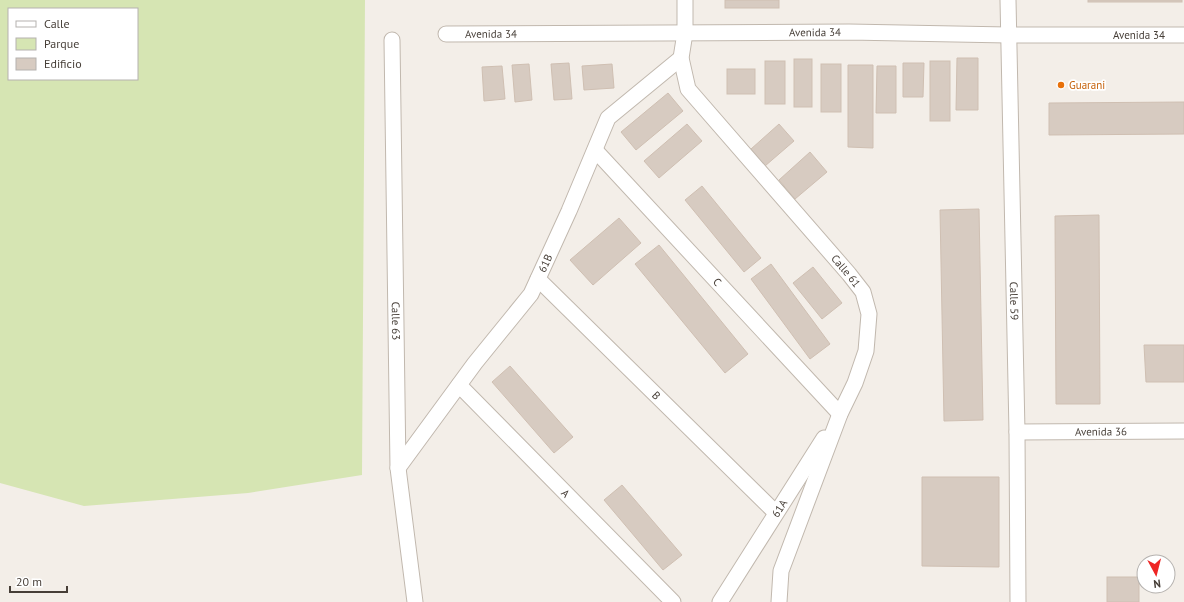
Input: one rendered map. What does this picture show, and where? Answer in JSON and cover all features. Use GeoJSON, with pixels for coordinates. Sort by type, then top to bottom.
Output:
{"type":"FeatureCollection","features":[{"type":"Feature","properties":{"kind":"street","name":"Calle 61"},"geometry":{"type":"LineString","coordinates":[[685,0],[684,33],[681,58],[688,89],[863,292],[869,314],[866,351],[855,383],[840,414],[781,571],[779,602]]}},
{"type":"Feature","properties":{"kind":"street","name":"Calle 59"},"geometry":{"type":"LineString","coordinates":[[1008,0],[1017,432],[1018,602]]}},
{"type":"Feature","properties":{"kind":"street","name":"Avenida 34"},"geometry":{"type":"LineString","coordinates":[[446,34],[849,32],[1008,35],[1184,34]]}},
{"type":"Feature","properties":{"kind":"street","name":"Calle 63"},"geometry":{"type":"LineString","coordinates":[[392,40],[398,468],[415,602]]}},
{"type":"Feature","properties":{"kind":"street","name":"61B"},"geometry":{"type":"LineString","coordinates":[[398,468],[459,385],[531,294],[608,118],[681,58]]}},
{"type":"Feature","properties":{"kind":"street","name":"C"},"geometry":{"type":"LineString","coordinates":[[595,150],[840,414]]}},
{"type":"Feature","properties":{"kind":"street","name":"B"},"geometry":{"type":"LineString","coordinates":[[538,279],[775,512]]}},
{"type":"Feature","properties":{"kind":"street","name":"A"},"geometry":{"type":"LineString","coordinates":[[459,385],[673,602]]}},
{"type":"Feature","properties":{"kind":"street","name":"61A"},"geometry":{"type":"LineString","coordinates":[[720,602],[775,512],[840,414]]}},
{"type":"Feature","properties":{"kind":"street","name":"Avenida 36"},"geometry":{"type":"LineString","coordinates":[[1017,432],[1184,431]]}},
{"type":"Feature","properties":{"kind":"green space"},"geometry":{"type":"Polygon","coordinates":[[[0,0],[365,0],[362,475],[248,493],[84,506],[0,483],[0,0]]]}},
{"type":"Feature","properties":{"kind":"building"},"geometry":{"type":"Polygon","coordinates":[[[725,0],[779,0],[779,8],[725,8],[725,0]]]}},
{"type":"Feature","properties":{"kind":"building"},"geometry":{"type":"Polygon","coordinates":[[[1088,0],[1182,0],[1182,2],[1088,2],[1088,0]]]}},
{"type":"Feature","properties":{"kind":"building"},"geometry":{"type":"Polygon","coordinates":[[[957,58],[978,58],[978,110],[956,110],[957,58]]]}},
{"type":"Feature","properties":{"kind":"building"},"geometry":{"type":"Polygon","coordinates":[[[794,59],[812,59],[812,107],[794,107],[794,59]]]}},
{"type":"Feature","properties":{"kind":"building"},"geometry":{"type":"Polygon","coordinates":[[[765,61],[785,61],[785,104],[765,104],[765,61]]]}},
{"type":"Feature","properties":{"kind":"building"},"geometry":{"type":"Polygon","coordinates":[[[930,61],[950,61],[950,121],[930,121],[930,61]]]}},
{"type":"Feature","properties":{"kind":"building"},"geometry":{"type":"Polygon","coordinates":[[[569,63],[572,99],[554,100],[551,64],[569,63]]]}},
{"type":"Feature","properties":{"kind":"building"},"geometry":{"type":"Polygon","coordinates":[[[903,63],[924,63],[923,97],[903,97],[903,63]]]}},
{"type":"Feature","properties":{"kind":"building"},"geometry":{"type":"Polygon","coordinates":[[[529,64],[532,100],[515,102],[512,65],[529,64]]]}},
{"type":"Feature","properties":{"kind":"building"},"geometry":{"type":"Polygon","coordinates":[[[612,64],[614,88],[584,90],[582,66],[612,64]]]}},
{"type":"Feature","properties":{"kind":"building"},"geometry":{"type":"Polygon","coordinates":[[[821,64],[841,64],[841,112],[821,112],[821,64]]]}},
{"type":"Feature","properties":{"kind":"building"},"geometry":{"type":"Polygon","coordinates":[[[848,65],[873,65],[873,148],[848,147],[848,65]]]}},
{"type":"Feature","properties":{"kind":"building"},"geometry":{"type":"Polygon","coordinates":[[[502,66],[505,99],[484,101],[482,67],[502,66]]]}},
{"type":"Feature","properties":{"kind":"building"},"geometry":{"type":"Polygon","coordinates":[[[877,66],[896,66],[896,113],[876,113],[877,66]]]}},
{"type":"Feature","properties":{"kind":"building"},"geometry":{"type":"Polygon","coordinates":[[[727,69],[755,69],[755,94],[727,94],[727,69]]]}},
{"type":"Feature","properties":{"kind":"building"},"geometry":{"type":"Polygon","coordinates":[[[668,93],[683,111],[636,150],[621,132],[668,93]]]}},
{"type":"Feature","properties":{"kind":"building"},"geometry":{"type":"Polygon","coordinates":[[[1184,102],[1184,134],[1049,135],[1049,103],[1184,102]]]}},
{"type":"Feature","properties":{"kind":"building"},"geometry":{"type":"Polygon","coordinates":[[[687,124],[702,141],[659,178],[644,161],[687,124]]]}},
{"type":"Feature","properties":{"kind":"building"},"geometry":{"type":"Polygon","coordinates":[[[779,124],[794,141],[765,166],[751,149],[779,124]]]}},
{"type":"Feature","properties":{"kind":"building"},"geometry":{"type":"Polygon","coordinates":[[[810,152],[827,172],[795,199],[779,180],[810,152]]]}},
{"type":"Feature","properties":{"kind":"building"},"geometry":{"type":"Polygon","coordinates":[[[702,186],[761,258],[744,272],[685,200],[702,186]]]}},
{"type":"Feature","properties":{"kind":"building"},"geometry":{"type":"Polygon","coordinates":[[[979,209],[983,420],[944,421],[940,210],[979,209]]]}},
{"type":"Feature","properties":{"kind":"building"},"geometry":{"type":"Polygon","coordinates":[[[1099,215],[1100,404],[1056,404],[1055,216],[1099,215]]]}},
{"type":"Feature","properties":{"kind":"building"},"geometry":{"type":"Polygon","coordinates":[[[619,218],[641,243],[593,285],[570,260],[619,218]]]}},
{"type":"Feature","properties":{"kind":"building"},"geometry":{"type":"Polygon","coordinates":[[[659,245],[748,354],[725,373],[635,264],[659,245]]]}},
{"type":"Feature","properties":{"kind":"building"},"geometry":{"type":"Polygon","coordinates":[[[771,264],[830,344],[810,359],[751,279],[771,264]]]}},
{"type":"Feature","properties":{"kind":"building"},"geometry":{"type":"Polygon","coordinates":[[[813,267],[842,303],[822,319],[793,283],[813,267]]]}},
{"type":"Feature","properties":{"kind":"building"},"geometry":{"type":"Polygon","coordinates":[[[1144,345],[1184,345],[1184,382],[1146,382],[1144,345]]]}},
{"type":"Feature","properties":{"kind":"building"},"geometry":{"type":"Polygon","coordinates":[[[510,366],[573,437],[554,453],[492,382],[510,366]]]}},
{"type":"Feature","properties":{"kind":"building"},"geometry":{"type":"Polygon","coordinates":[[[922,477],[999,477],[999,567],[922,566],[922,477]]]}},
{"type":"Feature","properties":{"kind":"building"},"geometry":{"type":"Polygon","coordinates":[[[622,485],[682,555],[663,570],[604,500],[622,485]]]}},
{"type":"Feature","properties":{"kind":"building"},"geometry":{"type":"Polygon","coordinates":[[[1107,577],[1136,577],[1136,594],[1139,594],[1139,602],[1107,602],[1107,577]]]}},
{"type":"Feature","properties":{"kind":"place","name":"Guarani"},"geometry":{"type":"Point","coordinates":[1061,85]}}]}
